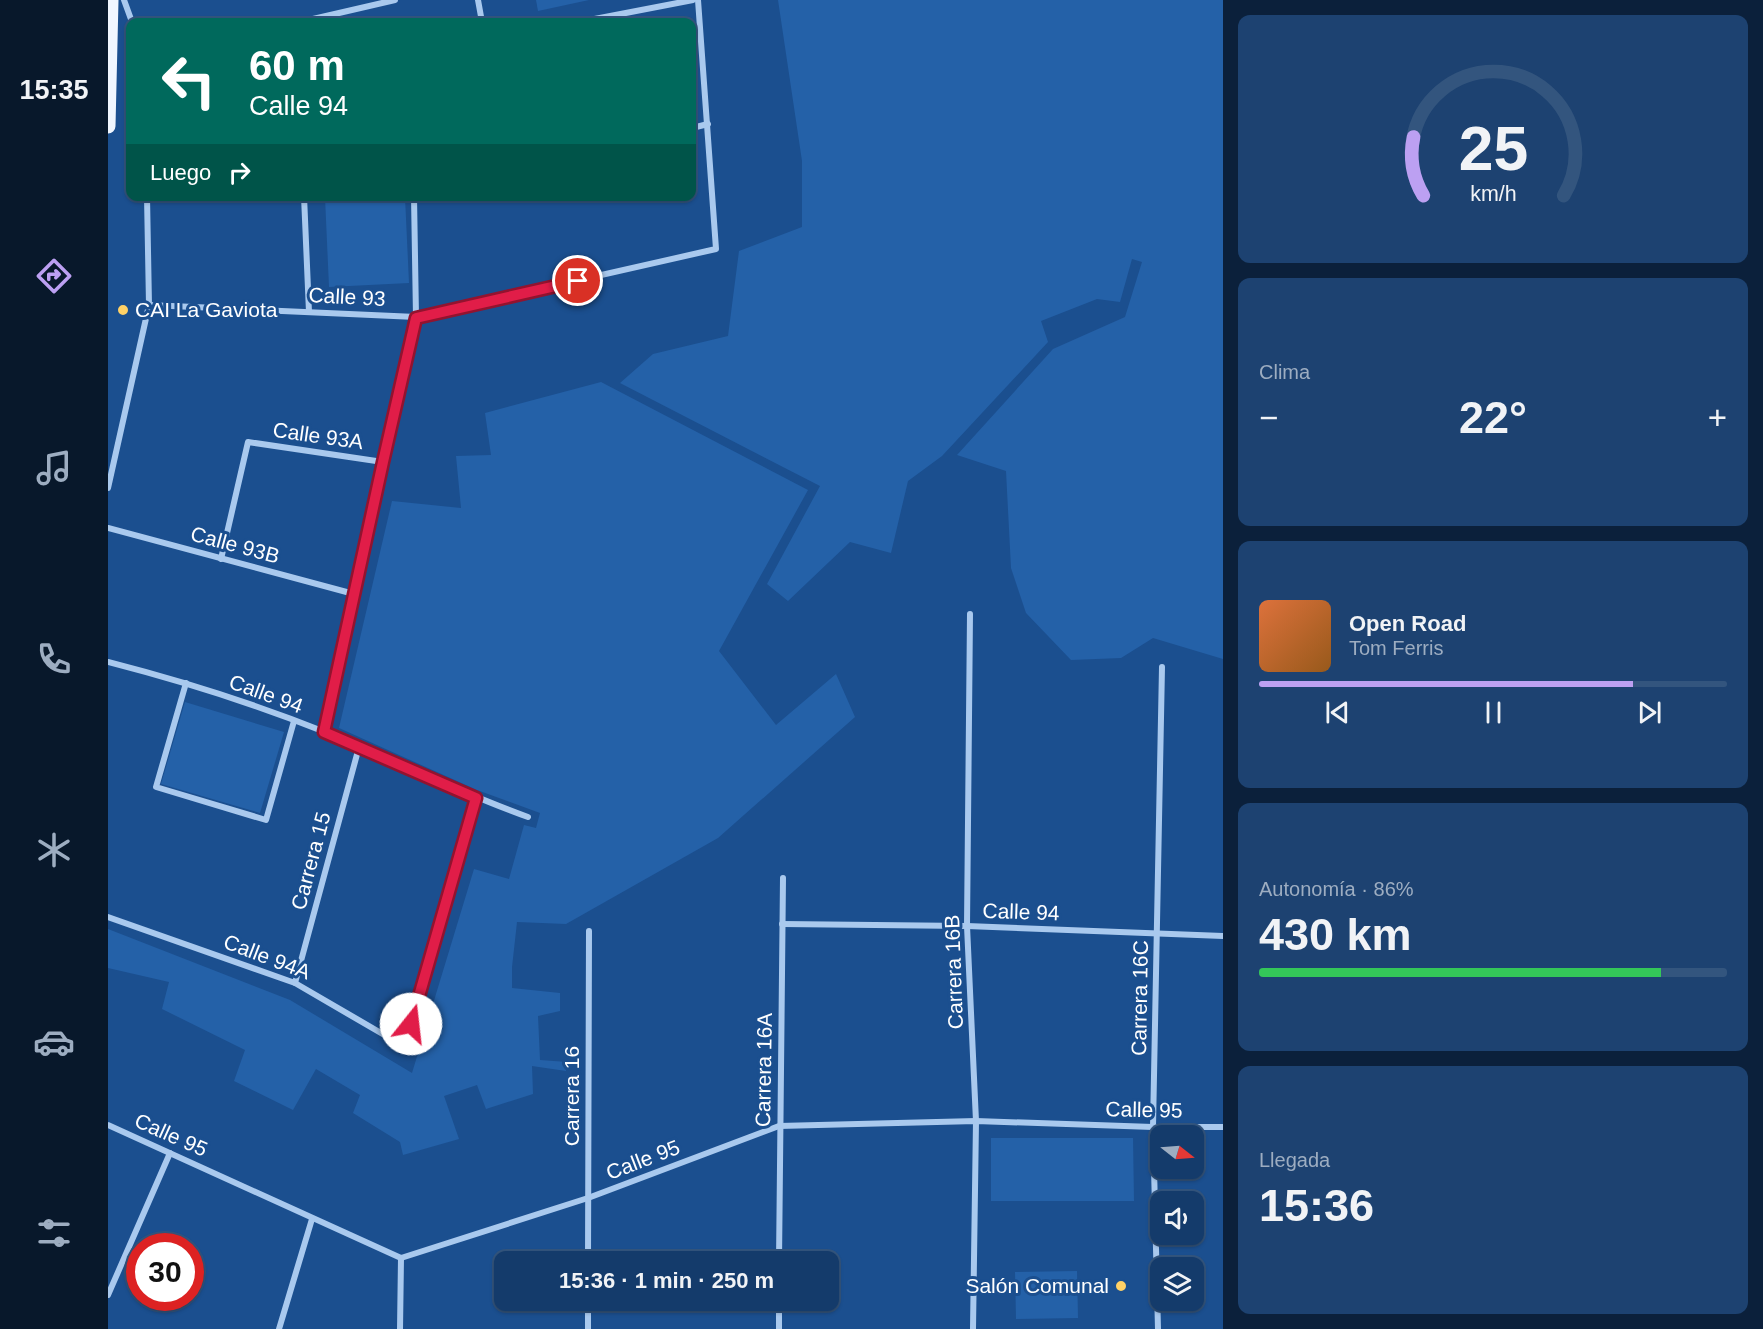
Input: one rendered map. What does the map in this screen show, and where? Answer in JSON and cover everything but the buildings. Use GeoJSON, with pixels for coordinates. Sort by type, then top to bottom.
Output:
{"type":"FeatureCollection","features":[{"type":"Feature","properties":{"kind":"main road"},"geometry":{"type":"LineString","coordinates":[[108,126],[111,0]]}},
{"type":"Feature","properties":{"kind":"street"},"geometry":{"type":"LineString","coordinates":[[124,0],[131,18]]}},
{"type":"Feature","properties":{"kind":"street"},"geometry":{"type":"LineString","coordinates":[[317,18],[395,0]]}},
{"type":"Feature","properties":{"kind":"street"},"geometry":{"type":"LineString","coordinates":[[478,0],[481,18]]}},
{"type":"Feature","properties":{"kind":"street"},"geometry":{"type":"LineString","coordinates":[[600,18],[693,0]]}},
{"type":"Feature","properties":{"kind":"street"},"geometry":{"type":"LineString","coordinates":[[696,127],[708,124],[698,0]]}},
{"type":"Feature","properties":{"kind":"street","name":"Calle 93"},"geometry":{"type":"LineString","coordinates":[[149,305],[416,318],[716,249],[708,124]]}},
{"type":"Feature","properties":{"kind":"street"},"geometry":{"type":"LineString","coordinates":[[108,488],[149,305],[147,201]]}},
{"type":"Feature","properties":{"kind":"street"},"geometry":{"type":"LineString","coordinates":[[304,201],[309,312]]}},
{"type":"Feature","properties":{"kind":"street"},"geometry":{"type":"LineString","coordinates":[[324,732],[416,318],[414,201]]}},
{"type":"Feature","properties":{"kind":"street","name":"Calle 93A"},"geometry":{"type":"LineString","coordinates":[[220,558],[248,442],[383,462]]}},
{"type":"Feature","properties":{"kind":"street","name":"Calle 93B"},"geometry":{"type":"LineString","coordinates":[[108,528],[354,594]]}},
{"type":"Feature","properties":{"kind":"street","name":"Carrera 16B"},"geometry":{"type":"LineString","coordinates":[[970,614],[967,926],[976,1121],[973,1329]]}},
{"type":"Feature","properties":{"kind":"street","name":"Calle 94"},"geometry":{"type":"LineString","coordinates":[[108,662],[186,682],[324,732],[476,798],[528,817]]}},
{"type":"Feature","properties":{"kind":"street","name":"Carrera 16C"},"geometry":{"type":"LineString","coordinates":[[1153,1125],[1162,668]]}},
{"type":"Feature","properties":{"kind":"street"},"geometry":{"type":"LineString","coordinates":[[186,682],[156,787],[266,820],[294,721]]}},
{"type":"Feature","properties":{"kind":"street","name":"Carrera 15"},"geometry":{"type":"LineString","coordinates":[[295,983],[359,747]]}},
{"type":"Feature","properties":{"kind":"street","name":"Calle 94A"},"geometry":{"type":"LineString","coordinates":[[108,917],[295,983],[405,1047],[476,798]]}},
{"type":"Feature","properties":{"kind":"street","name":"Carrera 16A"},"geometry":{"type":"LineString","coordinates":[[779,1251],[783,878]]}},
{"type":"Feature","properties":{"kind":"street","name":"Calle 94"},"geometry":{"type":"LineString","coordinates":[[782,924],[967,926],[1223,936]]}},
{"type":"Feature","properties":{"kind":"street","name":"Carrera 16"},"geometry":{"type":"LineString","coordinates":[[588,1251],[589,931]]}},
{"type":"Feature","properties":{"kind":"street","name":"Calle 95"},"geometry":{"type":"LineString","coordinates":[[108,1125],[401,1258],[588,1198],[779,1126],[976,1121],[1150,1127]]}},
{"type":"Feature","properties":{"kind":"street","name":"Calle 95"},"geometry":{"type":"LineString","coordinates":[[1204,1127],[1223,1127]]}},
{"type":"Feature","properties":{"kind":"street"},"geometry":{"type":"LineString","coordinates":[[108,1295],[170,1152]]}},
{"type":"Feature","properties":{"kind":"street","name":"Carrera 16C"},"geometry":{"type":"LineString","coordinates":[[1154,1179],[1158,1329]]}},
{"type":"Feature","properties":{"kind":"street"},"geometry":{"type":"LineString","coordinates":[[279,1329],[312,1219]]}},
{"type":"Feature","properties":{"kind":"street"},"geometry":{"type":"LineString","coordinates":[[400,1329],[401,1258]]}},
{"type":"Feature","properties":{"kind":"street"},"geometry":{"type":"LineString","coordinates":[[588,1311],[588,1329]]}},
{"type":"Feature","properties":{"kind":"street"},"geometry":{"type":"LineString","coordinates":[[779,1311],[779,1329]]}},
{"type":"Feature","properties":{"kind":"shaded area"},"geometry":{"type":"Polygon","coordinates":[[[536,0],[589,0],[538,11],[536,0]]]}},
{"type":"Feature","properties":{"kind":"shaded area"},"geometry":{"type":"Polygon","coordinates":[[[778,0],[1223,0],[1223,659],[1153,638],[1121,658],[1071,660],[1026,613],[1011,568],[1006,471],[957,455],[1053,349],[1125,317],[1142,262],[1132,259],[1120,302],[1097,299],[1041,321],[1048,342],[942,456],[908,481],[891,553],[850,542],[788,601],[767,584],[820,486],[620,383],[653,354],[728,336],[739,251],[802,227],[802,161],[778,0]]]}},
{"type":"Feature","properties":{"kind":"shaded area"},"geometry":{"type":"Polygon","coordinates":[[[325,201],[405,201],[409,283],[329,287],[325,201]]]}},
{"type":"Feature","properties":{"kind":"shaded area"},"geometry":{"type":"Polygon","coordinates":[[[601,382],[808,490],[719,651],[776,725],[836,674],[855,717],[718,838],[566,924],[517,922],[512,988],[560,993],[560,1011],[538,1016],[540,1060],[567,1062],[566,1071],[532,1066],[533,1094],[486,1109],[477,1085],[444,1096],[459,1139],[403,1155],[400,1142],[353,1113],[360,1095],[316,1069],[293,1110],[234,1081],[245,1050],[162,1009],[169,982],[108,968],[108,929],[290,1000],[412,1073],[474,869],[509,879],[524,825],[536,828],[540,813],[477,790],[339,728],[392,501],[461,508],[456,456],[491,455],[485,413],[601,382]]]}},
{"type":"Feature","properties":{"kind":"shaded area"},"geometry":{"type":"Polygon","coordinates":[[[185,702],[284,732],[260,813],[161,784],[185,702]]]}},
{"type":"Feature","properties":{"kind":"shaded area"},"geometry":{"type":"Polygon","coordinates":[[[991,1138],[1133,1138],[1134,1201],[991,1201],[991,1138]]]}},
{"type":"Feature","properties":{"kind":"shaded area"},"geometry":{"type":"Polygon","coordinates":[[[1077,1271],[1078,1318],[1016,1319],[1015,1272],[1077,1271]]]}},
{"type":"Feature","properties":{"kind":"place","name":"CAI La Gaviota"},"geometry":{"type":"Point","coordinates":[123,310]}},
{"type":"Feature","properties":{"kind":"place","name":"Salón Comunal"},"geometry":{"type":"Point","coordinates":[1121,1286]}},
{"type":"Feature","properties":{"kind":"route"},"geometry":{"type":"LineString","coordinates":[[411,1024],[476,798],[324,732],[383,462],[416,318],[578,281]]}}]}
